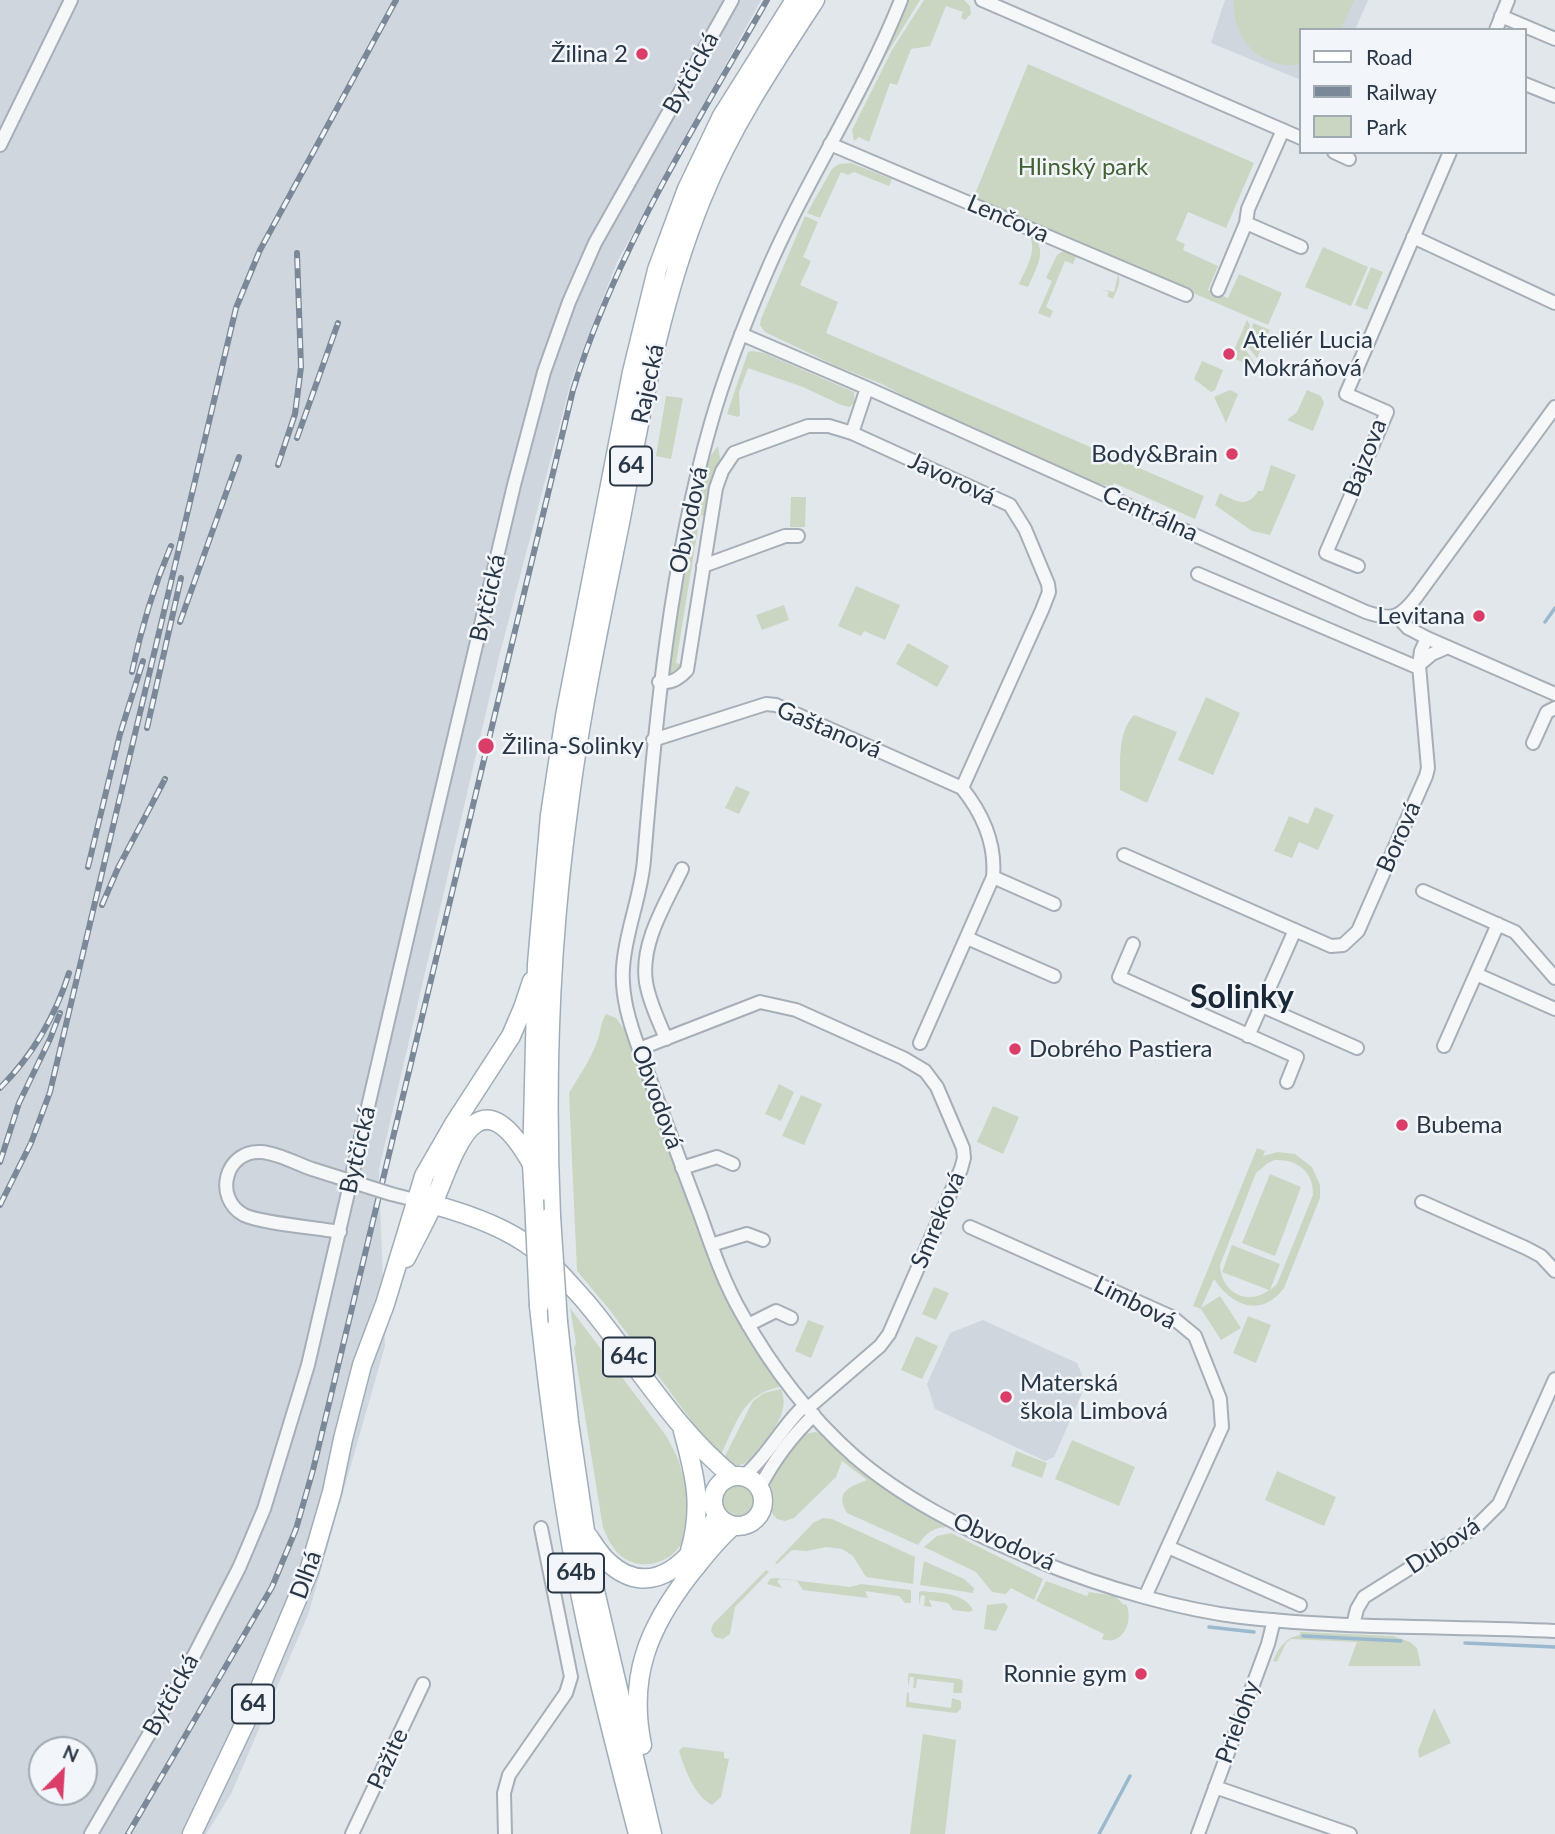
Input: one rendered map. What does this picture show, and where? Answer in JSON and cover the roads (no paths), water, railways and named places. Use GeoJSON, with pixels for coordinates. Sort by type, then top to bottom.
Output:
{"type":"FeatureCollection","features":[{"type":"Feature","properties":{"kind":"main road","name":"Rajecká"},"geometry":{"type":"LineString","coordinates":[[545,965],[552,803],[565,716],[646,312],[671,231],[705,149],[739,87],[795,0]]}},
{"type":"Feature","properties":{"kind":"main road","name":"Rajecká"},"geometry":{"type":"LineString","coordinates":[[545,965],[581,721],[649,377],[671,285],[703,195],[726,146],[754,95],[815,0]]}},
{"type":"Feature","properties":{"kind":"main road","name":"64b"},"geometry":{"type":"LineString","coordinates":[[545,965],[532,1164],[539,1306],[552,1424],[570,1538],[602,1690],[638,1834]]}},
{"type":"Feature","properties":{"kind":"main road","name":"64b"},"geometry":{"type":"LineString","coordinates":[[545,965],[551,1216],[558,1322],[569,1422],[592,1578],[652,1834]]}},
{"type":"Feature","properties":{"kind":"main road"},"geometry":{"type":"LineString","coordinates":[[424,1202],[424,1176],[502,1051],[545,965]]}},
{"type":"Feature","properties":{"kind":"main road"},"geometry":{"type":"LineString","coordinates":[[424,1202],[462,1135],[482,1121],[494,1121],[505,1126],[522,1146],[532,1164]]}},
{"type":"Feature","properties":{"kind":"main road","name":"Dlhá"},"geometry":{"type":"LineString","coordinates":[[192,1834],[245,1723],[309,1571],[326,1518],[362,1365],[424,1202]]}},
{"type":"Feature","properties":{"kind":"main road","name":"64c"},"geometry":{"type":"LineString","coordinates":[[424,1202],[504,1230],[526,1243],[548,1262],[601,1321],[682,1428]]}},
{"type":"Feature","properties":{"kind":"main road"},"geometry":{"type":"LineString","coordinates":[[682,1428],[738,1476],[753,1480],[760,1487],[764,1496],[761,1514],[749,1525],[733,1526],[717,1516],[713,1507],[715,1490],[708,1470],[682,1428]]}},
{"type":"Feature","properties":{"kind":"main road"},"geometry":{"type":"LineString","coordinates":[[682,1428],[697,1493],[698,1512],[689,1556]]}},
{"type":"Feature","properties":{"kind":"main road"},"geometry":{"type":"LineString","coordinates":[[715,1490],[722,1481],[738,1476]]}},
{"type":"Feature","properties":{"kind":"main road"},"geometry":{"type":"LineString","coordinates":[[586,1534],[606,1561],[620,1572],[636,1578],[652,1578],[668,1573],[689,1556],[704,1540],[717,1516]]}},
{"type":"Feature","properties":{"kind":"main road"},"geometry":{"type":"LineString","coordinates":[[660,1834],[638,1725],[636,1703],[639,1675],[651,1634],[662,1615],[712,1546],[733,1526]]}},
{"type":"Feature","properties":{"kind":"street"},"geometry":{"type":"LineString","coordinates":[[0,145],[71,0]]}},
{"type":"Feature","properties":{"kind":"street","name":"Bytčická"},"geometry":{"type":"LineString","coordinates":[[91,1834],[187,1670],[252,1539],[285,1447],[305,1377],[514,485],[544,372],[569,302],[595,243],[732,0]]}},
{"type":"Feature","properties":{"kind":"street","name":"Obvodová"},"geometry":{"type":"LineString","coordinates":[[901,0],[877,54],[780,241],[741,334],[705,443],[676,582],[659,682],[643,877],[623,967],[628,1017],[727,1285],[748,1325],[809,1409],[856,1457],[927,1507],[1026,1555],[1145,1597],[1192,1609],[1273,1620],[1353,1625],[1555,1631]]}},
{"type":"Feature","properties":{"kind":"street"},"geometry":{"type":"LineString","coordinates":[[982,0],[1300,138]]}},
{"type":"Feature","properties":{"kind":"street"},"geometry":{"type":"LineString","coordinates":[[1497,28],[1508,0]]}},
{"type":"Feature","properties":{"kind":"street"},"geometry":{"type":"LineString","coordinates":[[1501,16],[1555,39]]}},
{"type":"Feature","properties":{"kind":"street"},"geometry":{"type":"LineString","coordinates":[[1527,85],[1555,96]]}},
{"type":"Feature","properties":{"kind":"street"},"geometry":{"type":"LineString","coordinates":[[1218,290],[1246,223],[1248,209],[1283,130]]}},
{"type":"Feature","properties":{"kind":"street","name":"Lenčova"},"geometry":{"type":"LineString","coordinates":[[830,144],[1186,295]]}},
{"type":"Feature","properties":{"kind":"street"},"geometry":{"type":"LineString","coordinates":[[1338,154],[1349,159]]}},
{"type":"Feature","properties":{"kind":"street","name":"Bajzova"},"geometry":{"type":"LineString","coordinates":[[1358,566],[1326,553],[1387,412],[1346,394],[1449,154]]}},
{"type":"Feature","properties":{"kind":"street"},"geometry":{"type":"LineString","coordinates":[[1246,223],[1301,247]]}},
{"type":"Feature","properties":{"kind":"street"},"geometry":{"type":"LineString","coordinates":[[1413,237],[1555,303]]}},
{"type":"Feature","properties":{"kind":"street","name":"Centrálna"},"geometry":{"type":"LineString","coordinates":[[741,334],[1366,611],[1378,616],[1397,616],[1404,625],[1427,638],[1555,694]]}},
{"type":"Feature","properties":{"kind":"street"},"geometry":{"type":"LineString","coordinates":[[852,433],[867,388]]}},
{"type":"Feature","properties":{"kind":"street"},"geometry":{"type":"LineString","coordinates":[[1397,616],[1418,596],[1555,407]]}},
{"type":"Feature","properties":{"kind":"street","name":"Javorová"},"geometry":{"type":"LineString","coordinates":[[659,682],[667,683],[679,678],[687,670],[716,488],[722,471],[734,453],[808,426],[829,426],[852,433],[1010,505],[1025,529],[1048,584],[1049,592],[1042,610],[962,788]]}},
{"type":"Feature","properties":{"kind":"street"},"geometry":{"type":"LineString","coordinates":[[703,566],[785,536],[798,537]]}},
{"type":"Feature","properties":{"kind":"street"},"geometry":{"type":"LineString","coordinates":[[1198,574],[1419,667],[1432,654],[1448,647]]}},
{"type":"Feature","properties":{"kind":"street","name":"Borová"},"geometry":{"type":"LineString","coordinates":[[1124,855],[1331,946],[1343,945],[1359,930],[1426,776],[1419,667],[1427,638]]}},
{"type":"Feature","properties":{"kind":"street","name":"Gaštanová"},"geometry":{"type":"LineString","coordinates":[[653,740],[766,704],[776,705],[962,788]]}},
{"type":"Feature","properties":{"kind":"street"},"geometry":{"type":"LineString","coordinates":[[1533,743],[1547,712],[1555,708]]}},
{"type":"Feature","properties":{"kind":"street"},"geometry":{"type":"LineString","coordinates":[[920,1043],[993,877],[992,848],[975,804],[962,788]]}},
{"type":"Feature","properties":{"kind":"street"},"geometry":{"type":"LineString","coordinates":[[666,1039],[649,997],[645,961],[649,944],[682,869]]}},
{"type":"Feature","properties":{"kind":"street"},"geometry":{"type":"LineString","coordinates":[[993,877],[1054,904]]}},
{"type":"Feature","properties":{"kind":"street"},"geometry":{"type":"LineString","coordinates":[[1423,891],[1515,932],[1555,978]]}},
{"type":"Feature","properties":{"kind":"street"},"geometry":{"type":"LineString","coordinates":[[1444,1046],[1498,924]]}},
{"type":"Feature","properties":{"kind":"street"},"geometry":{"type":"LineString","coordinates":[[1248,1036],[1294,930]]}},
{"type":"Feature","properties":{"kind":"street"},"geometry":{"type":"LineString","coordinates":[[967,938],[1054,976]]}},
{"type":"Feature","properties":{"kind":"street"},"geometry":{"type":"LineString","coordinates":[[1133,944],[1119,977],[1297,1057],[1287,1082]]}},
{"type":"Feature","properties":{"kind":"street"},"geometry":{"type":"LineString","coordinates":[[1476,974],[1555,1009]]}},
{"type":"Feature","properties":{"kind":"street","name":"Smreková"},"geometry":{"type":"LineString","coordinates":[[639,1049],[760,1002],[796,1010],[920,1068],[937,1087],[961,1141],[964,1158],[961,1169],[889,1334],[880,1346],[809,1409]]}},
{"type":"Feature","properties":{"kind":"street"},"geometry":{"type":"LineString","coordinates":[[1262,1006],[1357,1048]]}},
{"type":"Feature","properties":{"kind":"street","name":"Bytčická"},"geometry":{"type":"LineString","coordinates":[[340,1231],[248,1217],[232,1205],[226,1194],[225,1182],[230,1168],[239,1159],[262,1152],[424,1202]]}},
{"type":"Feature","properties":{"kind":"street"},"geometry":{"type":"LineString","coordinates":[[682,1168],[717,1157],[733,1164]]}},
{"type":"Feature","properties":{"kind":"street"},"geometry":{"type":"LineString","coordinates":[[1422,1202],[1526,1248],[1541,1256],[1555,1271]]}},
{"type":"Feature","properties":{"kind":"street","name":"Limbová"},"geometry":{"type":"LineString","coordinates":[[970,1227],[1171,1317],[1195,1336],[1220,1399],[1222,1427],[1145,1597]]}},
{"type":"Feature","properties":{"kind":"street"},"geometry":{"type":"LineString","coordinates":[[711,1245],[747,1234],[763,1241]]}},
{"type":"Feature","properties":{"kind":"street"},"geometry":{"type":"LineString","coordinates":[[748,1325],[776,1311],[792,1318]]}},
{"type":"Feature","properties":{"kind":"street","name":"Dubová"},"geometry":{"type":"LineString","coordinates":[[1353,1625],[1357,1609],[1364,1597],[1478,1526],[1491,1514],[1499,1504],[1555,1379]]}},
{"type":"Feature","properties":{"kind":"street"},"geometry":{"type":"LineString","coordinates":[[738,1476],[756,1466],[791,1418],[809,1409]]}},
{"type":"Feature","properties":{"kind":"street"},"geometry":{"type":"LineString","coordinates":[[760,1487],[809,1409]]}},
{"type":"Feature","properties":{"kind":"street"},"geometry":{"type":"LineString","coordinates":[[505,1834],[505,1793],[509,1775],[566,1693],[570,1683],[571,1671],[541,1528]]}},
{"type":"Feature","properties":{"kind":"street"},"geometry":{"type":"LineString","coordinates":[[1168,1547],[1300,1605]]}},
{"type":"Feature","properties":{"kind":"street","name":"Prielohy"},"geometry":{"type":"LineString","coordinates":[[1273,1620],[1268,1644],[1215,1787],[1330,1831],[1350,1834]]}},
{"type":"Feature","properties":{"kind":"street","name":"Pažite"},"geometry":{"type":"LineString","coordinates":[[352,1834],[422,1684]]}},
{"type":"Feature","properties":{"kind":"street"},"geometry":{"type":"LineString","coordinates":[[1198,1834],[1215,1787]]}},
{"type":"Feature","properties":{"kind":"waterway"},"geometry":{"type":"LineString","coordinates":[[1545,622],[1555,608]]}},
{"type":"Feature","properties":{"kind":"waterway"},"geometry":{"type":"LineString","coordinates":[[1209,1627],[1254,1632]]}},
{"type":"Feature","properties":{"kind":"waterway"},"geometry":{"type":"LineString","coordinates":[[1303,1636],[1401,1641]]}},
{"type":"Feature","properties":{"kind":"waterway"},"geometry":{"type":"LineString","coordinates":[[1465,1643],[1555,1647]]}},
{"type":"Feature","properties":{"kind":"waterway"},"geometry":{"type":"LineString","coordinates":[[1099,1834],[1130,1776]]}},
{"type":"Feature","properties":{"kind":"railway"},"geometry":{"type":"LineString","coordinates":[[0,1205],[31,1143],[50,1092],[236,308],[260,250],[396,0]]}},
{"type":"Feature","properties":{"kind":"railway"},"geometry":{"type":"LineString","coordinates":[[128,1834],[272,1587],[296,1529],[313,1470],[573,390],[611,288],[634,239],[685,142],[767,0]]}},
{"type":"Feature","properties":{"kind":"railway"},"geometry":{"type":"LineString","coordinates":[[278,465],[295,414],[301,367],[297,253]]}},
{"type":"Feature","properties":{"kind":"railway"},"geometry":{"type":"LineString","coordinates":[[297,438],[338,323]]}},
{"type":"Feature","properties":{"kind":"railway"},"geometry":{"type":"LineString","coordinates":[[180,622],[239,457]]}},
{"type":"Feature","properties":{"kind":"railway"},"geometry":{"type":"LineString","coordinates":[[132,672],[148,608],[171,546]]}},
{"type":"Feature","properties":{"kind":"railway"},"geometry":{"type":"LineString","coordinates":[[147,728],[181,578]]}},
{"type":"Feature","properties":{"kind":"railway"},"geometry":{"type":"LineString","coordinates":[[88,867],[120,734],[143,661]]}},
{"type":"Feature","properties":{"kind":"railway"},"geometry":{"type":"LineString","coordinates":[[102,905],[118,868],[165,779]]}},
{"type":"Feature","properties":{"kind":"railway"},"geometry":{"type":"LineString","coordinates":[[0,1088],[42,1035],[69,973]]}},
{"type":"Feature","properties":{"kind":"railway"},"geometry":{"type":"LineString","coordinates":[[0,1162],[19,1103],[60,1013]]}},
{"type":"Feature","properties":{"kind":"place","name":"Žilina 2"},"geometry":{"type":"Point","coordinates":[642,54]}},
{"type":"Feature","properties":{"kind":"place","name":"Ateliér Lucia Mokráňová"},"geometry":{"type":"Point","coordinates":[1229,354]}},
{"type":"Feature","properties":{"kind":"place","name":"Body&Brain"},"geometry":{"type":"Point","coordinates":[1232,454]}},
{"type":"Feature","properties":{"kind":"place","name":"Levitana"},"geometry":{"type":"Point","coordinates":[1479,616]}},
{"type":"Feature","properties":{"kind":"place","name":"Žilina-Solinky"},"geometry":{"type":"Point","coordinates":[486,746]}},
{"type":"Feature","properties":{"kind":"place","name":"Dobrého Pastiera"},"geometry":{"type":"Point","coordinates":[1015,1049]}},
{"type":"Feature","properties":{"kind":"place","name":"Bubema"},"geometry":{"type":"Point","coordinates":[1402,1125]}},
{"type":"Feature","properties":{"kind":"place","name":"Materská škola Limbová"},"geometry":{"type":"Point","coordinates":[1006,1397]}},
{"type":"Feature","properties":{"kind":"place","name":"Ronnie gym"},"geometry":{"type":"Point","coordinates":[1141,1674]}},
{"type":"Feature","properties":{"kind":"district","name":"Solinky"},"geometry":{"type":"Point","coordinates":[1242,998]}},
{"type":"Feature","properties":{"kind":"park label","name":"Hlinský park"},"geometry":{"type":"Point","coordinates":[1083,167]}}]}
